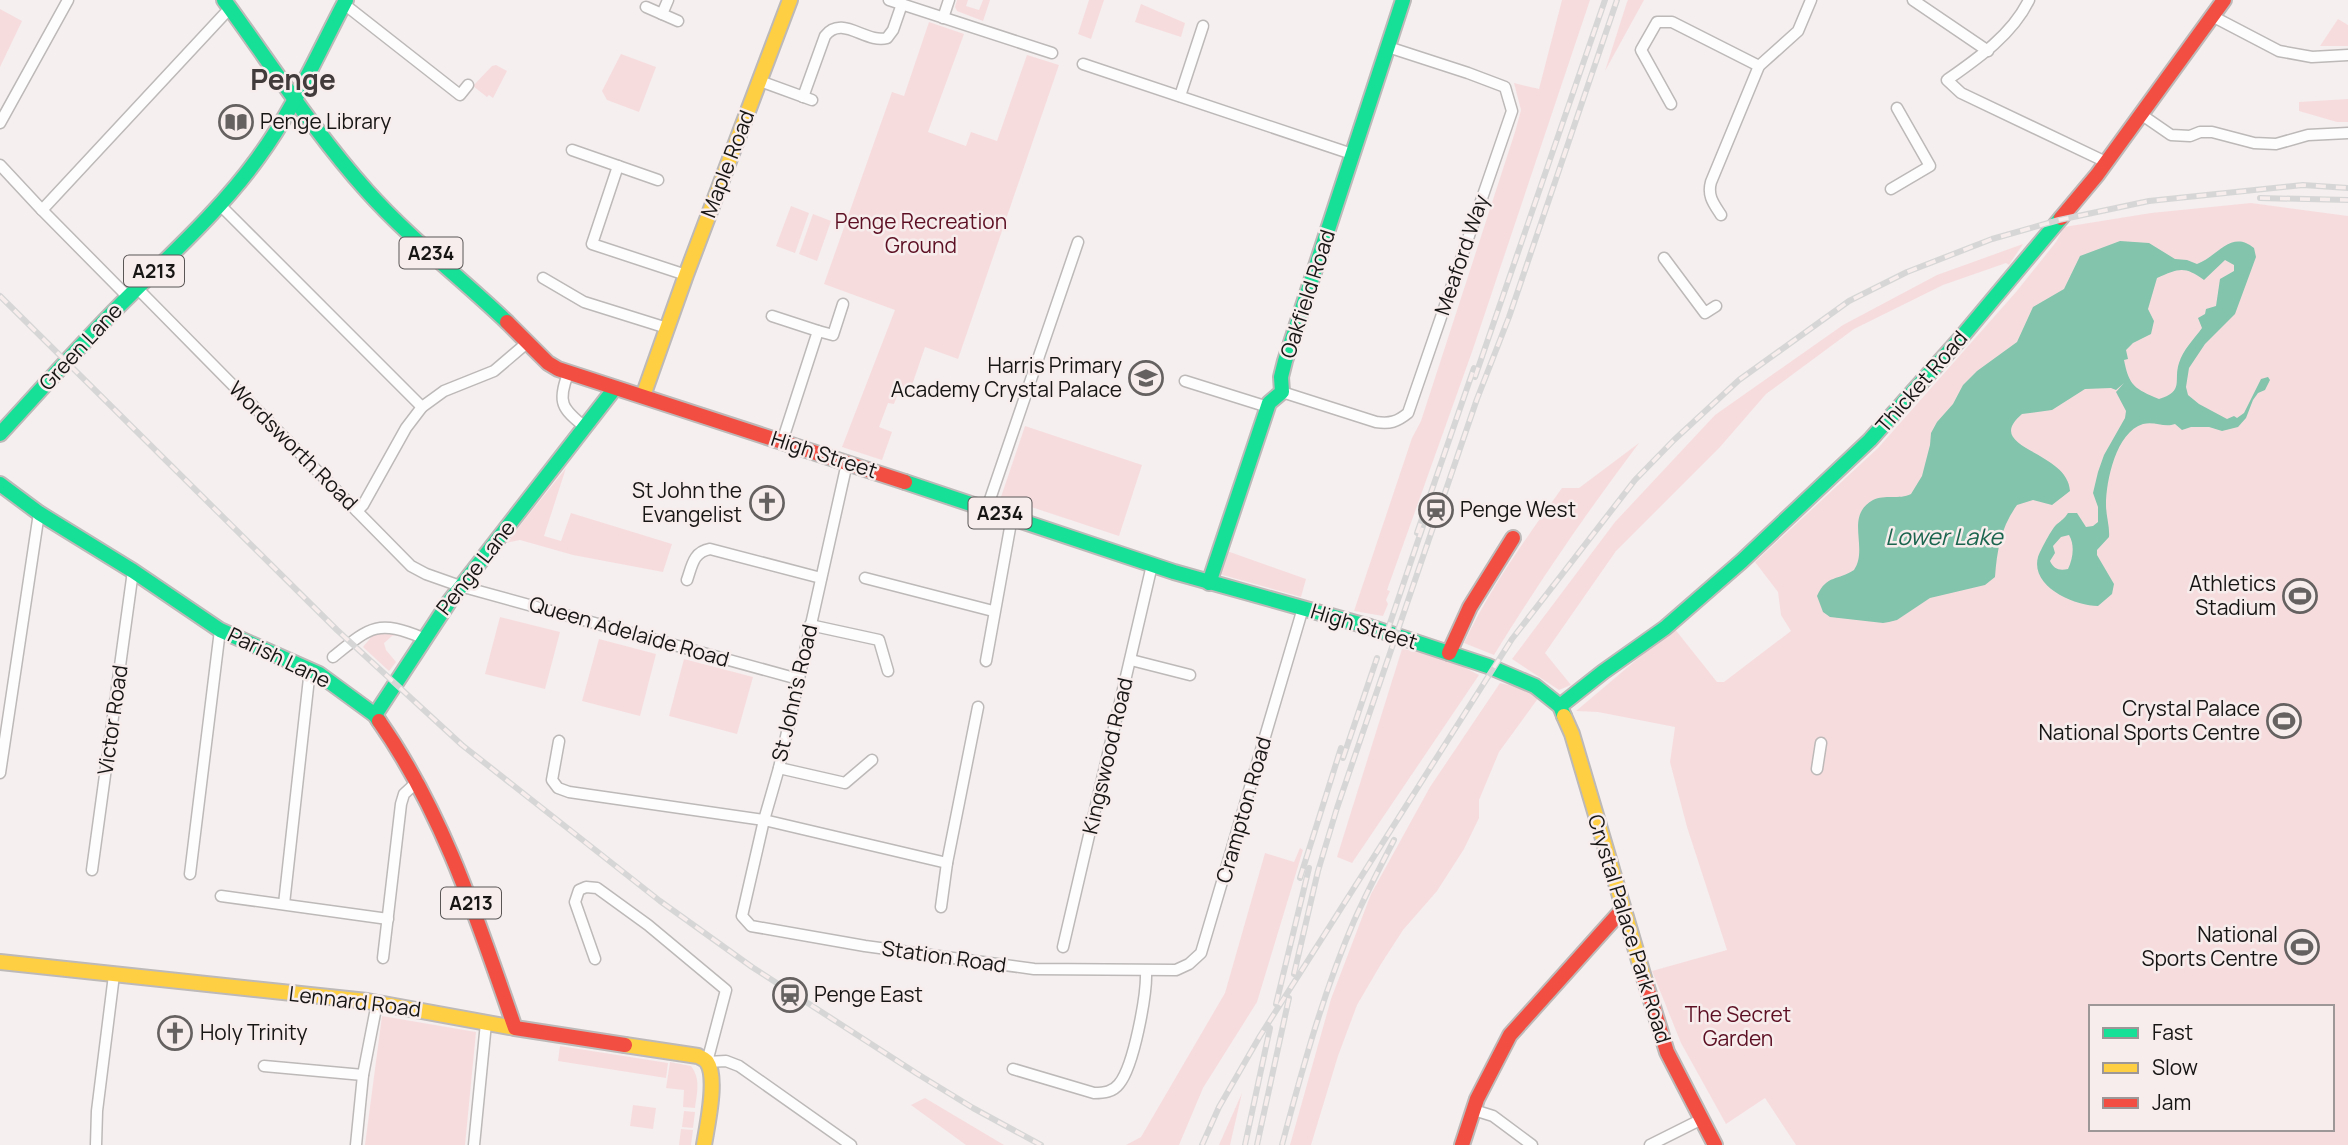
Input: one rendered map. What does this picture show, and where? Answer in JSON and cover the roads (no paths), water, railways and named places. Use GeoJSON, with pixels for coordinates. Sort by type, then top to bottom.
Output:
{"type":"FeatureCollection","features":[{"type":"Feature","properties":{"kind":"main road","name":"Maple Road"},"geometry":{"type":"LineString","coordinates":[[643,396],[685,275],[790,0]]}},
{"type":"Feature","properties":{"kind":"main road","name":"Oakfield Road"},"geometry":{"type":"LineString","coordinates":[[1282,393],[1281,377],[1285,361],[1403,0]]}},
{"type":"Feature","properties":{"kind":"main road","name":"Thicket Road"},"geometry":{"type":"LineString","coordinates":[[1560,706],[1665,628],[1742,561],[1870,440],[1959,340],[2097,175],[2224,0]]}},
{"type":"Feature","properties":{"kind":"main road","name":"A213"},"geometry":{"type":"LineString","coordinates":[[296,98],[345,2]]}},
{"type":"Feature","properties":{"kind":"main road","name":"High Street"},"geometry":{"type":"LineString","coordinates":[[227,4],[323,138],[368,191],[409,234],[548,363],[568,374],[987,508],[1152,565],[1303,608],[1488,666],[1535,686],[1560,706]]}},
{"type":"Feature","properties":{"kind":"main road","name":"Green Lane"},"geometry":{"type":"LineString","coordinates":[[0,434],[133,292],[220,205],[273,139],[296,98]]}},
{"type":"Feature","properties":{"kind":"main road","name":"Penge Lane"},"geometry":{"type":"LineString","coordinates":[[375,715],[423,638],[460,586],[615,388]]}},
{"type":"Feature","properties":{"kind":"main road"},"geometry":{"type":"LineString","coordinates":[[1209,583],[1268,407],[1274,397],[1282,393]]}},
{"type":"Feature","properties":{"kind":"main road","name":"Parish Lane"},"geometry":{"type":"LineString","coordinates":[[0,484],[39,513],[133,570],[220,629],[310,669],[375,715],[418,781],[466,886],[516,1028]]}},
{"type":"Feature","properties":{"kind":"main road"},"geometry":{"type":"LineString","coordinates":[[1449,653],[1470,607],[1513,538]]}},
{"type":"Feature","properties":{"kind":"main road","name":"Crystal Palace Park Road"},"geometry":{"type":"LineString","coordinates":[[1560,706],[1572,734],[1622,910],[1667,1052],[1715,1145]]}},
{"type":"Feature","properties":{"kind":"main road"},"geometry":{"type":"LineString","coordinates":[[1462,1145],[1477,1099],[1510,1035],[1622,910]]}},
{"type":"Feature","properties":{"kind":"main road","name":"Lennard Road"},"geometry":{"type":"LineString","coordinates":[[0,962],[377,1003],[698,1056],[707,1062]]}},
{"type":"Feature","properties":{"kind":"main road"},"geometry":{"type":"LineString","coordinates":[[704,1145],[711,1088],[707,1062]]}},
{"type":"Feature","properties":{"kind":"street"},"geometry":{"type":"LineString","coordinates":[[0,123],[68,0]]}},
{"type":"Feature","properties":{"kind":"street"},"geometry":{"type":"LineString","coordinates":[[662,14],[668,0]]}},
{"type":"Feature","properties":{"kind":"street"},"geometry":{"type":"LineString","coordinates":[[889,0],[1052,53]]}},
{"type":"Feature","properties":{"kind":"street"},"geometry":{"type":"LineString","coordinates":[[943,18],[949,0]]}},
{"type":"Feature","properties":{"kind":"street"},"geometry":{"type":"LineString","coordinates":[[1721,215],[1709,191],[1759,66],[1798,31],[1811,0]]}},
{"type":"Feature","properties":{"kind":"street"},"geometry":{"type":"LineString","coordinates":[[1913,0],[1987,51]]}},
{"type":"Feature","properties":{"kind":"street"},"geometry":{"type":"LineString","coordinates":[[2029,0],[2025,9],[1987,51],[1947,80],[1961,93],[2106,162]]}},
{"type":"Feature","properties":{"kind":"street"},"geometry":{"type":"LineString","coordinates":[[345,2],[460,94],[468,85]]}},
{"type":"Feature","properties":{"kind":"street"},"geometry":{"type":"LineString","coordinates":[[42,210],[227,4]]}},
{"type":"Feature","properties":{"kind":"street"},"geometry":{"type":"LineString","coordinates":[[760,81],[807,98],[825,36],[829,31],[840,27],[876,39],[887,38],[893,30],[902,5]]}},
{"type":"Feature","properties":{"kind":"street"},"geometry":{"type":"LineString","coordinates":[[646,7],[678,21]]}},
{"type":"Feature","properties":{"kind":"street"},"geometry":{"type":"LineString","coordinates":[[2212,16],[2279,51],[2312,57],[2348,55]]}},
{"type":"Feature","properties":{"kind":"street"},"geometry":{"type":"LineString","coordinates":[[1671,104],[1642,50],[1657,22],[1672,22],[1759,66]]}},
{"type":"Feature","properties":{"kind":"street"},"geometry":{"type":"LineString","coordinates":[[1180,96],[1203,26]]}},
{"type":"Feature","properties":{"kind":"street","name":"Meaford Way"},"geometry":{"type":"LineString","coordinates":[[1282,393],[1376,422],[1398,421],[1408,413],[1512,111],[1505,87],[1388,47]]}},
{"type":"Feature","properties":{"kind":"street"},"geometry":{"type":"LineString","coordinates":[[1083,64],[1352,154]]}},
{"type":"Feature","properties":{"kind":"street"},"geometry":{"type":"LineString","coordinates":[[1891,189],[1930,166],[1897,108]]}},
{"type":"Feature","properties":{"kind":"street"},"geometry":{"type":"LineString","coordinates":[[2142,115],[2171,135],[2190,136],[2200,132],[2212,132],[2254,143],[2276,144],[2308,135],[2348,133]]}},
{"type":"Feature","properties":{"kind":"street"},"geometry":{"type":"LineString","coordinates":[[572,150],[658,180]]}},
{"type":"Feature","properties":{"kind":"street","name":"Wordsworth Road"},"geometry":{"type":"LineString","coordinates":[[0,164],[42,210],[133,292],[411,566],[460,586]]}},
{"type":"Feature","properties":{"kind":"street"},"geometry":{"type":"LineString","coordinates":[[618,166],[592,244],[685,275]]}},
{"type":"Feature","properties":{"kind":"street"},"geometry":{"type":"LineString","coordinates":[[220,205],[422,407]]}},
{"type":"Feature","properties":{"kind":"street"},"geometry":{"type":"LineString","coordinates":[[987,508],[1078,242]]}},
{"type":"Feature","properties":{"kind":"street"},"geometry":{"type":"LineString","coordinates":[[1664,258],[1705,313],[1716,306]]}},
{"type":"Feature","properties":{"kind":"street"},"geometry":{"type":"LineString","coordinates":[[542,278],[584,302],[667,328]]}},
{"type":"Feature","properties":{"kind":"street"},"geometry":{"type":"LineString","coordinates":[[772,316],[833,335],[843,304]]}},
{"type":"Feature","properties":{"kind":"street"},"geometry":{"type":"LineString","coordinates":[[782,442],[818,331]]}},
{"type":"Feature","properties":{"kind":"street"},"geometry":{"type":"LineString","coordinates":[[357,511],[363,505],[406,428],[422,407],[443,391],[494,371],[528,342]]}},
{"type":"Feature","properties":{"kind":"street"},"geometry":{"type":"LineString","coordinates":[[568,374],[562,392],[564,408],[585,427]]}},
{"type":"Feature","properties":{"kind":"street"},"geometry":{"type":"LineString","coordinates":[[1185,381],[1268,407]]}},
{"type":"Feature","properties":{"kind":"street","name":"St John's Road"},"geometry":{"type":"LineString","coordinates":[[745,920],[742,916],[779,768],[847,463]]}},
{"type":"Feature","properties":{"kind":"street"},"geometry":{"type":"LineString","coordinates":[[0,772],[39,513]]}},
{"type":"Feature","properties":{"kind":"street"},"geometry":{"type":"LineString","coordinates":[[985,662],[1012,517]]}},
{"type":"Feature","properties":{"kind":"street"},"geometry":{"type":"LineString","coordinates":[[687,580],[695,556],[709,549],[821,578]]}},
{"type":"Feature","properties":{"kind":"street","name":"Kingswood Road"},"geometry":{"type":"LineString","coordinates":[[1063,947],[1152,565]]}},
{"type":"Feature","properties":{"kind":"street","name":"Victor Road"},"geometry":{"type":"LineString","coordinates":[[92,870],[133,570]]}},
{"type":"Feature","properties":{"kind":"street"},"geometry":{"type":"LineString","coordinates":[[865,578],[993,611]]}},
{"type":"Feature","properties":{"kind":"street","name":"Queen Adelaide Road"},"geometry":{"type":"LineString","coordinates":[[460,586],[798,679]]}},
{"type":"Feature","properties":{"kind":"street","name":"Crampton Road"},"geometry":{"type":"LineString","coordinates":[[1146,971],[1176,970],[1189,964],[1201,953],[1303,608]]}},
{"type":"Feature","properties":{"kind":"street"},"geometry":{"type":"LineString","coordinates":[[810,625],[878,640],[887,671]]}},
{"type":"Feature","properties":{"kind":"street"},"geometry":{"type":"LineString","coordinates":[[333,657],[361,634],[381,627],[401,629],[423,638]]}},
{"type":"Feature","properties":{"kind":"street"},"geometry":{"type":"LineString","coordinates":[[190,874],[220,629]]}},
{"type":"Feature","properties":{"kind":"street"},"geometry":{"type":"LineString","coordinates":[[1131,660],[1190,675]]}},
{"type":"Feature","properties":{"kind":"street"},"geometry":{"type":"LineString","coordinates":[[284,904],[310,669]]}},
{"type":"Feature","properties":{"kind":"street"},"geometry":{"type":"LineString","coordinates":[[941,907],[947,863],[978,707]]}},
{"type":"Feature","properties":{"kind":"street"},"geometry":{"type":"LineString","coordinates":[[559,741],[552,780],[558,788],[569,792],[764,820],[947,863]]}},
{"type":"Feature","properties":{"kind":"street"},"geometry":{"type":"LineString","coordinates":[[1817,769],[1821,743]]}},
{"type":"Feature","properties":{"kind":"street"},"geometry":{"type":"LineString","coordinates":[[779,768],[845,783],[872,760]]}},
{"type":"Feature","properties":{"kind":"street"},"geometry":{"type":"LineString","coordinates":[[383,958],[401,804],[404,794],[418,781]]}},
{"type":"Feature","properties":{"kind":"street"},"geometry":{"type":"LineString","coordinates":[[595,959],[575,902],[579,890],[586,887],[597,888],[648,925],[726,990],[707,1062],[726,1060],[740,1066],[845,1143]]}},
{"type":"Feature","properties":{"kind":"street"},"geometry":{"type":"LineString","coordinates":[[221,896],[388,919]]}},
{"type":"Feature","properties":{"kind":"street","name":"Station Road"},"geometry":{"type":"LineString","coordinates":[[745,920],[751,926],[841,942],[1034,969],[1146,971]]}},
{"type":"Feature","properties":{"kind":"street"},"geometry":{"type":"LineString","coordinates":[[1013,1069],[1094,1093],[1107,1093],[1119,1086],[1125,1074],[1147,991],[1146,971]]}},
{"type":"Feature","properties":{"kind":"street"},"geometry":{"type":"LineString","coordinates":[[96,1145],[97,1111],[114,975]]}},
{"type":"Feature","properties":{"kind":"street"},"geometry":{"type":"LineString","coordinates":[[356,1145],[363,1074],[377,1003]]}},
{"type":"Feature","properties":{"kind":"street"},"geometry":{"type":"LineString","coordinates":[[474,1145],[486,1023]]}},
{"type":"Feature","properties":{"kind":"street"},"geometry":{"type":"LineString","coordinates":[[264,1066],[363,1074]]}},
{"type":"Feature","properties":{"kind":"street"},"geometry":{"type":"LineString","coordinates":[[1474,1110],[1493,1116],[1532,1145]]}},
{"type":"Feature","properties":{"kind":"street"},"geometry":{"type":"LineString","coordinates":[[1650,1145],[1702,1119]]}},
{"type":"Feature","properties":{"kind":"water","name":"Lower Lake"},"geometry":{"type":"Polygon","coordinates":[[[2120,241],[2149,243],[2175,259],[2197,264],[2231,243],[2246,243],[2254,248],[2256,257],[2235,314],[2205,344],[2189,368],[2186,387],[2188,395],[2199,404],[2227,419],[2234,416],[2237,418],[2244,413],[2261,379],[2268,377],[2270,380],[2265,390],[2258,393],[2253,400],[2246,418],[2238,427],[2222,431],[2209,427],[2182,430],[2175,424],[2147,423],[2134,429],[2126,437],[2114,458],[2108,483],[2106,505],[2109,537],[2097,550],[2097,555],[2114,584],[2112,594],[2098,606],[2078,603],[2047,586],[2037,568],[2038,557],[2052,530],[2068,513],[2077,513],[2086,527],[2098,522],[2098,507],[2093,493],[2104,455],[2125,418],[2126,411],[2116,392],[2124,383],[2116,390],[2085,389],[2052,410],[2022,414],[2012,426],[2012,435],[2019,443],[2056,467],[2066,477],[2070,491],[2052,505],[2033,500],[2017,505],[2001,539],[1995,577],[1985,585],[1930,598],[1897,620],[1889,622],[1830,617],[1823,612],[1817,596],[1829,581],[1854,570],[1859,552],[1858,523],[1864,507],[1878,498],[1911,494],[1922,476],[1931,433],[1953,404],[1963,385],[1977,371],[2017,342],[2033,307],[2064,289],[2080,256],[2120,241]],[[2225,260],[2204,280],[2192,272],[2182,270],[2157,278],[2148,309],[2154,321],[2151,334],[2133,343],[2126,350],[2128,359],[2124,360],[2134,386],[2159,399],[2175,389],[2181,358],[2202,328],[2198,318],[2205,314],[2206,309],[2216,306],[2220,279],[2234,271],[2234,265],[2225,260]],[[2069,535],[2061,537],[2053,546],[2055,553],[2050,561],[2057,569],[2068,569],[2070,565],[2073,548],[2069,535]]]}},
{"type":"Feature","properties":{"kind":"railway"},"geometry":{"type":"LineString","coordinates":[[1475,377],[1605,0]]}},
{"type":"Feature","properties":{"kind":"railway"},"geometry":{"type":"LineString","coordinates":[[1294,974],[1318,871],[1337,808],[1617,0]]}},
{"type":"Feature","properties":{"kind":"railway"},"geometry":{"type":"LineString","coordinates":[[1202,1145],[1219,1107],[1260,1036],[1512,639],[1635,480],[1739,380],[1849,301],[1907,272],[1992,239],[2059,220],[2149,201],[2303,185],[2348,188]]}},
{"type":"Feature","properties":{"kind":"railway"},"geometry":{"type":"LineString","coordinates":[[2260,198],[2348,200]]}},
{"type":"Feature","properties":{"kind":"railway"},"geometry":{"type":"LineString","coordinates":[[0,296],[337,630],[462,745],[660,901],[752,967],[916,1073],[1041,1145]]}},
{"type":"Feature","properties":{"kind":"railway"},"geometry":{"type":"LineString","coordinates":[[1417,533],[1474,368]]}},
{"type":"Feature","properties":{"kind":"railway"},"geometry":{"type":"LineString","coordinates":[[1387,632],[1423,526]]}},
{"type":"Feature","properties":{"kind":"railway"},"geometry":{"type":"LineString","coordinates":[[1343,758],[1377,658]]}},
{"type":"Feature","properties":{"kind":"railway"},"geometry":{"type":"LineString","coordinates":[[1300,878],[1341,748]]}},
{"type":"Feature","properties":{"kind":"railway"},"geometry":{"type":"LineString","coordinates":[[1282,1145],[1332,976],[1354,921],[1394,840]]}},
{"type":"Feature","properties":{"kind":"railway"},"geometry":{"type":"LineString","coordinates":[[1276,1004],[1309,868]]}},
{"type":"Feature","properties":{"kind":"railway"},"geometry":{"type":"LineString","coordinates":[[1257,1145],[1289,998]]}},
{"type":"Feature","properties":{"kind":"railway"},"geometry":{"type":"LineString","coordinates":[[1245,1145],[1270,1028]]}},
{"type":"Feature","properties":{"kind":"place","name":"Penge Library"},"geometry":{"type":"Point","coordinates":[236,122]}},
{"type":"Feature","properties":{"kind":"place","name":"Harris Primary Academy Crystal Palace"},"geometry":{"type":"Point","coordinates":[1146,378]}},
{"type":"Feature","properties":{"kind":"place","name":"St John the Evangelist"},"geometry":{"type":"Point","coordinates":[767,503]}},
{"type":"Feature","properties":{"kind":"place","name":"Penge West"},"geometry":{"type":"Point","coordinates":[1436,510]}},
{"type":"Feature","properties":{"kind":"place","name":"Athletics Stadium"},"geometry":{"type":"Point","coordinates":[2300,596]}},
{"type":"Feature","properties":{"kind":"place","name":"Crystal Palace National Sports Centre"},"geometry":{"type":"Point","coordinates":[2284,721]}},
{"type":"Feature","properties":{"kind":"place","name":"National Sports Centre"},"geometry":{"type":"Point","coordinates":[2302,947]}},
{"type":"Feature","properties":{"kind":"place","name":"Penge East"},"geometry":{"type":"Point","coordinates":[790,995]}},
{"type":"Feature","properties":{"kind":"place","name":"Holy Trinity"},"geometry":{"type":"Point","coordinates":[175,1033]}},
{"type":"Feature","properties":{"kind":"district","name":"Penge"},"geometry":{"type":"Point","coordinates":[293,80]}},
{"type":"Feature","properties":{"kind":"park label","name":"Penge Recreation Ground"},"geometry":{"type":"Point","coordinates":[921,234]}},
{"type":"Feature","properties":{"kind":"park label","name":"The Secret Garden"},"geometry":{"type":"Point","coordinates":[1738,1027]}}]}
